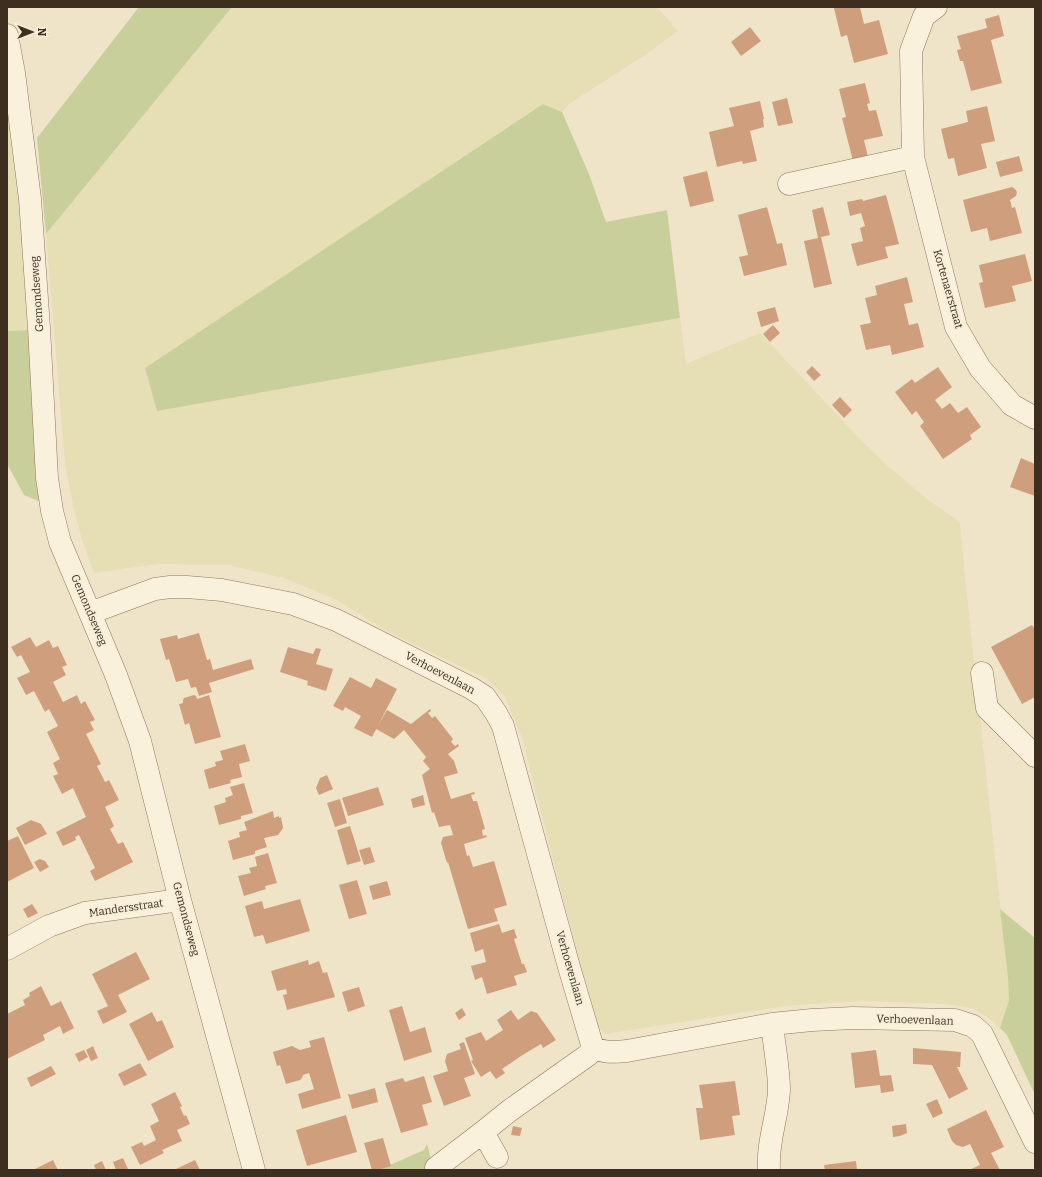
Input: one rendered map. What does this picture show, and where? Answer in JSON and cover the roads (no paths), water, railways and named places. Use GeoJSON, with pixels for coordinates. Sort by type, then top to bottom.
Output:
{"type":"FeatureCollection","features":[{"type":"Feature","properties":{"kind":"street","name":"Kortenaerstraat"},"geometry":{"type":"LineString","coordinates":[[936,7],[924,16],[911,51],[913,157],[956,327],[980,368],[1012,405],[1035,418]]}},
{"type":"Feature","properties":{"kind":"street","name":"Gemondseweg"},"geometry":{"type":"LineString","coordinates":[[7,35],[14,73],[30,199],[47,478],[52,511],[60,542],[116,675],[140,741],[180,900],[254,1170]]}},
{"type":"Feature","properties":{"kind":"street"},"geometry":{"type":"LineString","coordinates":[[789,184],[913,157]]}},
{"type":"Feature","properties":{"kind":"street","name":"Verhoevenlaan"},"geometry":{"type":"LineString","coordinates":[[90,613],[155,589],[170,587],[222,590],[293,604],[336,620],[471,688],[485,697],[503,726],[567,960],[593,1048],[603,1052],[626,1051],[772,1024],[812,1020],[853,1018],[955,1020],[973,1026],[982,1034],[1035,1142]]}},
{"type":"Feature","properties":{"kind":"street"},"geometry":{"type":"LineString","coordinates":[[982,673],[987,708],[1035,756]]}},
{"type":"Feature","properties":{"kind":"street","name":"Mandersstraat"},"geometry":{"type":"LineString","coordinates":[[7,949],[49,926],[85,913],[180,900]]}},
{"type":"Feature","properties":{"kind":"street"},"geometry":{"type":"LineString","coordinates":[[769,1170],[768,1157],[779,1090],[772,1024]]}},
{"type":"Feature","properties":{"kind":"street"},"geometry":{"type":"LineString","coordinates":[[436,1168],[509,1111],[588,1055],[593,1048]]}},
{"type":"Feature","properties":{"kind":"street"},"geometry":{"type":"LineString","coordinates":[[483,1132],[497,1157]]}}]}
